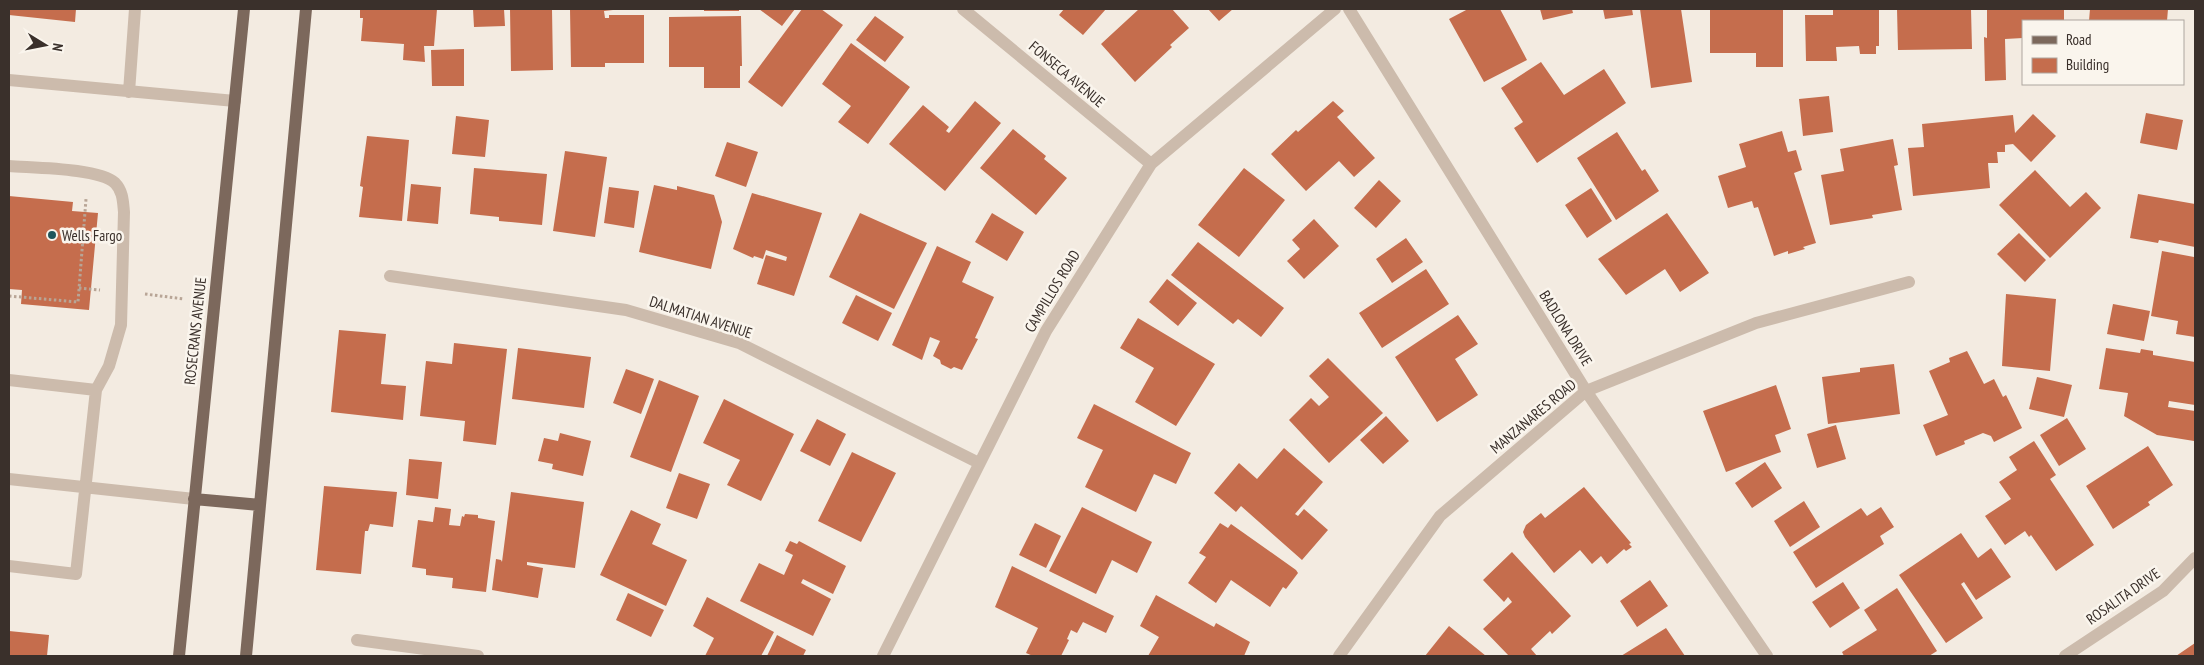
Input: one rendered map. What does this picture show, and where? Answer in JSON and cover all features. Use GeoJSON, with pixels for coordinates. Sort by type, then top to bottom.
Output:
{"type":"FeatureCollection","features":[{"type":"Feature","properties":{"kind":"main road","name":"ROSECRANS AVENUE"},"geometry":{"type":"LineString","coordinates":[[179,656],[244,9]]}},
{"type":"Feature","properties":{"kind":"main road"},"geometry":{"type":"LineString","coordinates":[[246,656],[306,9]]}},
{"type":"Feature","properties":{"kind":"main road"},"geometry":{"type":"LineString","coordinates":[[194,499],[260,505]]}},
{"type":"Feature","properties":{"kind":"street"},"geometry":{"type":"LineString","coordinates":[[129,92],[135,9]]}},
{"type":"Feature","properties":{"kind":"street","name":"FONSECA AVENUE"},"geometry":{"type":"LineString","coordinates":[[963,9],[1150,164]]}},
{"type":"Feature","properties":{"kind":"street","name":"CAMPILLOS ROAD"},"geometry":{"type":"LineString","coordinates":[[884,656],[978,463],[1046,331],[1150,164],[1335,9]]}},
{"type":"Feature","properties":{"kind":"street","name":"BADLONA DRIVE"},"geometry":{"type":"LineString","coordinates":[[1349,9],[1586,391],[1767,656]]}},
{"type":"Feature","properties":{"kind":"street"},"geometry":{"type":"LineString","coordinates":[[9,80],[235,101]]}},
{"type":"Feature","properties":{"kind":"street"},"geometry":{"type":"LineString","coordinates":[[9,166],[98,174],[115,184],[123,197],[121,325],[109,366],[96,390],[76,574],[9,566]]}},
{"type":"Feature","properties":{"kind":"street","name":"DALMATIAN AVENUE"},"geometry":{"type":"LineString","coordinates":[[390,276],[626,310],[739,343],[978,463]]}},
{"type":"Feature","properties":{"kind":"street","name":"MANZANARES ROAD"},"geometry":{"type":"LineString","coordinates":[[1339,656],[1440,516],[1586,391],[1756,323],[1909,282]]}},
{"type":"Feature","properties":{"kind":"street"},"geometry":{"type":"LineString","coordinates":[[9,380],[96,390]]}},
{"type":"Feature","properties":{"kind":"street"},"geometry":{"type":"LineString","coordinates":[[9,479],[194,499]]}},
{"type":"Feature","properties":{"kind":"street","name":"ROSALITA DRIVE"},"geometry":{"type":"LineString","coordinates":[[2065,656],[2163,591],[2195,558]]}},
{"type":"Feature","properties":{"kind":"street"},"geometry":{"type":"LineString","coordinates":[[357,640],[478,656]]}},
{"type":"Feature","properties":{"kind":"path"},"geometry":{"type":"LineString","coordinates":[[9,296],[78,302],[86,199]]}},
{"type":"Feature","properties":{"kind":"path"},"geometry":{"type":"LineString","coordinates":[[79,288],[108,291]]}},
{"type":"Feature","properties":{"kind":"path"},"geometry":{"type":"LineString","coordinates":[[142,294],[184,299]]}},
{"type":"Feature","properties":{"kind":"building"},"geometry":{"type":"Polygon","coordinates":[[[9,9],[76,9],[75,22],[9,15],[9,9]]]}},
{"type":"Feature","properties":{"kind":"building"},"geometry":{"type":"Polygon","coordinates":[[[360,9],[437,9],[434,46],[424,46],[425,62],[403,60],[404,44],[361,41],[363,18],[360,18],[360,9]]]}},
{"type":"Feature","properties":{"kind":"building"},"geometry":{"type":"Polygon","coordinates":[[[473,9],[504,9],[505,26],[474,27],[473,9]]]}},
{"type":"Feature","properties":{"kind":"building"},"geometry":{"type":"Polygon","coordinates":[[[510,9],[552,9],[553,70],[511,71],[510,9]]]}},
{"type":"Feature","properties":{"kind":"building"},"geometry":{"type":"Polygon","coordinates":[[[570,9],[612,9],[604,11],[605,18],[609,18],[609,15],[644,15],[644,63],[605,63],[605,67],[571,67],[570,9]]]}},
{"type":"Feature","properties":{"kind":"building"},"geometry":{"type":"Polygon","coordinates":[[[704,9],[739,9],[739,11],[704,11],[704,9]]]}},
{"type":"Feature","properties":{"kind":"building"},"geometry":{"type":"Polygon","coordinates":[[[759,9],[795,9],[782,26],[759,9]]]}},
{"type":"Feature","properties":{"kind":"building"},"geometry":{"type":"Polygon","coordinates":[[[802,9],[821,9],[843,25],[782,107],[748,82],[802,9]]]}},
{"type":"Feature","properties":{"kind":"building"},"geometry":{"type":"Polygon","coordinates":[[[1064,9],[1106,9],[1083,35],[1059,15],[1064,9]]]}},
{"type":"Feature","properties":{"kind":"building"},"geometry":{"type":"Polygon","coordinates":[[[1139,9],[1172,9],[1189,28],[1135,82],[1101,44],[1139,9]]]}},
{"type":"Feature","properties":{"kind":"building"},"geometry":{"type":"Polygon","coordinates":[[[1208,9],[1233,9],[1219,21],[1208,9]]]}},
{"type":"Feature","properties":{"kind":"building"},"geometry":{"type":"Polygon","coordinates":[[[1468,9],[1500,9],[1527,60],[1484,82],[1449,19],[1468,9]]]}},
{"type":"Feature","properties":{"kind":"building"},"geometry":{"type":"Polygon","coordinates":[[[1540,9],[1572,9],[1573,13],[1543,20],[1540,9]]]}},
{"type":"Feature","properties":{"kind":"building"},"geometry":{"type":"Polygon","coordinates":[[[1603,9],[1632,9],[1633,15],[1605,19],[1603,9]]]}},
{"type":"Feature","properties":{"kind":"building"},"geometry":{"type":"Polygon","coordinates":[[[1640,9],[1681,9],[1692,82],[1651,88],[1640,9]]]}},
{"type":"Feature","properties":{"kind":"building"},"geometry":{"type":"Polygon","coordinates":[[[1710,9],[1783,9],[1783,67],[1756,67],[1756,53],[1710,53],[1710,9]]]}},
{"type":"Feature","properties":{"kind":"building"},"geometry":{"type":"Polygon","coordinates":[[[1833,9],[1879,9],[1879,46],[1876,46],[1876,54],[1860,54],[1859,46],[1836,47],[1837,61],[1806,61],[1805,15],[1833,15],[1833,9]]]}},
{"type":"Feature","properties":{"kind":"building"},"geometry":{"type":"Polygon","coordinates":[[[1897,9],[1971,9],[1972,49],[1898,50],[1897,9]]]}},
{"type":"Feature","properties":{"kind":"building"},"geometry":{"type":"Polygon","coordinates":[[[1987,9],[2064,9],[2064,20],[2022,20],[2022,38],[2005,39],[2006,80],[1985,81],[1984,37],[1987,38],[1987,9]]]}},
{"type":"Feature","properties":{"kind":"building"},"geometry":{"type":"Polygon","coordinates":[[[2090,9],[2168,9],[2167,20],[2089,20],[2090,9]]]}},
{"type":"Feature","properties":{"kind":"building"},"geometry":{"type":"Polygon","coordinates":[[[741,16],[742,66],[740,66],[740,88],[704,88],[704,67],[669,67],[669,17],[741,16]]]}},
{"type":"Feature","properties":{"kind":"building"},"geometry":{"type":"Polygon","coordinates":[[[875,16],[904,37],[885,62],[856,40],[875,16]]]}},
{"type":"Feature","properties":{"kind":"building"},"geometry":{"type":"Polygon","coordinates":[[[851,43],[910,87],[868,144],[838,122],[851,106],[822,84],[851,43]]]}},
{"type":"Feature","properties":{"kind":"building"},"geometry":{"type":"Polygon","coordinates":[[[464,49],[464,86],[432,86],[431,50],[464,49]]]}},
{"type":"Feature","properties":{"kind":"building"},"geometry":{"type":"Polygon","coordinates":[[[1541,62],[1564,95],[1604,69],[1626,103],[1537,163],[1514,128],[1523,122],[1501,88],[1541,62]]]}},
{"type":"Feature","properties":{"kind":"building"},"geometry":{"type":"Polygon","coordinates":[[[1829,96],[1833,132],[1803,136],[1799,99],[1829,96]]]}},
{"type":"Feature","properties":{"kind":"building"},"geometry":{"type":"Polygon","coordinates":[[[975,101],[1001,123],[945,191],[889,144],[923,105],[949,127],[946,131],[949,133],[975,101]]]}},
{"type":"Feature","properties":{"kind":"building"},"geometry":{"type":"Polygon","coordinates":[[[1333,101],[1344,111],[1337,117],[1375,158],[1354,177],[1339,161],[1306,191],[1271,154],[1296,130],[1298,132],[1333,101]]]}},
{"type":"Feature","properties":{"kind":"building"},"geometry":{"type":"Polygon","coordinates":[[[2146,113],[2183,120],[2177,150],[2140,143],[2146,113]]]}},
{"type":"Feature","properties":{"kind":"building"},"geometry":{"type":"Polygon","coordinates":[[[2033,114],[2056,136],[2031,162],[2013,144],[2005,145],[2005,152],[1997,152],[1998,163],[1988,163],[1990,188],[1913,196],[1908,148],[1924,147],[1922,124],[2013,115],[2015,133],[2033,114]]]}},
{"type":"Feature","properties":{"kind":"building"},"geometry":{"type":"Polygon","coordinates":[[[456,116],[489,120],[485,157],[452,154],[456,116]]]}},
{"type":"Feature","properties":{"kind":"building"},"geometry":{"type":"Polygon","coordinates":[[[1013,129],[1046,156],[1044,159],[1067,178],[1036,215],[980,168],[1013,129]]]}},
{"type":"Feature","properties":{"kind":"building"},"geometry":{"type":"Polygon","coordinates":[[[1782,131],[1788,152],[1796,150],[1802,170],[1794,173],[1816,243],[1803,247],[1805,249],[1788,254],[1788,251],[1774,256],[1758,207],[1754,208],[1752,201],[1728,208],[1718,176],[1746,167],[1739,144],[1782,131]]]}},
{"type":"Feature","properties":{"kind":"building"},"geometry":{"type":"Polygon","coordinates":[[[1617,132],[1642,171],[1645,169],[1659,191],[1616,220],[1577,158],[1617,132]]]}},
{"type":"Feature","properties":{"kind":"building"},"geometry":{"type":"Polygon","coordinates":[[[367,136],[409,140],[402,221],[359,217],[363,187],[360,186],[367,136]]]}},
{"type":"Feature","properties":{"kind":"building"},"geometry":{"type":"Polygon","coordinates":[[[1893,139],[1898,165],[1894,166],[1902,210],[1872,215],[1873,218],[1830,225],[1821,175],[1844,171],[1840,149],[1893,139]]]}},
{"type":"Feature","properties":{"kind":"building"},"geometry":{"type":"Polygon","coordinates":[[[727,142],[758,152],[746,187],[715,176],[727,142]]]}},
{"type":"Feature","properties":{"kind":"building"},"geometry":{"type":"Polygon","coordinates":[[[565,151],[607,157],[595,237],[553,231],[565,151]]]}},
{"type":"Feature","properties":{"kind":"building"},"geometry":{"type":"Polygon","coordinates":[[[474,168],[547,174],[542,225],[499,221],[499,217],[470,214],[474,168]]]}},
{"type":"Feature","properties":{"kind":"building"},"geometry":{"type":"Polygon","coordinates":[[[1244,168],[1285,200],[1239,257],[1198,225],[1244,168]]]}},
{"type":"Feature","properties":{"kind":"building"},"geometry":{"type":"Polygon","coordinates":[[[2035,170],[2070,207],[2086,192],[2101,208],[2050,258],[1999,205],[2035,170]]]}},
{"type":"Feature","properties":{"kind":"building"},"geometry":{"type":"Polygon","coordinates":[[[1379,180],[1401,201],[1376,228],[1354,208],[1379,180]]]}},
{"type":"Feature","properties":{"kind":"building"},"geometry":{"type":"Polygon","coordinates":[[[411,184],[441,187],[438,224],[407,221],[411,184]]]}},
{"type":"Feature","properties":{"kind":"building"},"geometry":{"type":"Polygon","coordinates":[[[654,185],[677,190],[677,186],[714,195],[722,222],[711,269],[639,252],[654,185]]]}},
{"type":"Feature","properties":{"kind":"building"},"geometry":{"type":"Polygon","coordinates":[[[609,187],[639,191],[634,228],[604,223],[609,187]]]}},
{"type":"Feature","properties":{"kind":"building"},"geometry":{"type":"Polygon","coordinates":[[[1591,188],[1612,221],[1587,238],[1565,205],[1591,188]]]}},
{"type":"Feature","properties":{"kind":"building"},"geometry":{"type":"Polygon","coordinates":[[[752,193],[822,213],[794,296],[757,284],[766,255],[786,261],[787,257],[766,250],[763,259],[754,256],[753,258],[733,249],[752,193]]]}},
{"type":"Feature","properties":{"kind":"building"},"geometry":{"type":"Polygon","coordinates":[[[2138,194],[2195,204],[2195,247],[2159,240],[2158,243],[2130,238],[2138,194]]]}},
{"type":"Feature","properties":{"kind":"building","name":"Wells Fargo"},"geometry":{"type":"Polygon","coordinates":[[[9,196],[73,202],[72,211],[98,213],[89,310],[21,304],[22,290],[9,289],[9,196]]]}},
{"type":"Feature","properties":{"kind":"building"},"geometry":{"type":"Polygon","coordinates":[[[860,213],[927,243],[894,309],[829,277],[860,213]]]}},
{"type":"Feature","properties":{"kind":"building"},"geometry":{"type":"Polygon","coordinates":[[[992,213],[1024,232],[1007,261],[975,242],[992,213]]]}},
{"type":"Feature","properties":{"kind":"building"},"geometry":{"type":"Polygon","coordinates":[[[1667,213],[1709,273],[1680,292],[1665,269],[1626,295],[1598,259],[1667,213]]]}},
{"type":"Feature","properties":{"kind":"building"},"geometry":{"type":"Polygon","coordinates":[[[1314,219],[1339,246],[1304,279],[1287,261],[1300,249],[1292,240],[1314,219]]]}},
{"type":"Feature","properties":{"kind":"building"},"geometry":{"type":"Polygon","coordinates":[[[2019,233],[2046,260],[2025,282],[1997,254],[2019,233]]]}},
{"type":"Feature","properties":{"kind":"building"},"geometry":{"type":"Polygon","coordinates":[[[1406,238],[1423,262],[1392,283],[1376,259],[1406,238]]]}},
{"type":"Feature","properties":{"kind":"building"},"geometry":{"type":"Polygon","coordinates":[[[1198,242],[1284,308],[1261,337],[1238,319],[1233,324],[1171,275],[1198,242]]]}},
{"type":"Feature","properties":{"kind":"building"},"geometry":{"type":"Polygon","coordinates":[[[937,246],[971,262],[962,282],[994,297],[975,338],[978,339],[962,370],[954,367],[951,369],[941,364],[940,360],[933,356],[940,341],[930,337],[922,360],[892,345],[937,246]]]}},
{"type":"Feature","properties":{"kind":"building"},"geometry":{"type":"Polygon","coordinates":[[[2162,251],[2194,257],[2195,259],[2195,337],[2176,334],[2178,321],[2151,316],[2162,251]]]}},
{"type":"Feature","properties":{"kind":"building"},"geometry":{"type":"Polygon","coordinates":[[[1426,269],[1449,304],[1382,348],[1359,313],[1426,269]]]}},
{"type":"Feature","properties":{"kind":"building"},"geometry":{"type":"Polygon","coordinates":[[[1167,279],[1197,303],[1178,326],[1149,302],[1167,279]]]}},
{"type":"Feature","properties":{"kind":"building"},"geometry":{"type":"Polygon","coordinates":[[[2006,294],[2056,299],[2050,371],[2002,366],[2006,294]]]}},
{"type":"Feature","properties":{"kind":"building"},"geometry":{"type":"Polygon","coordinates":[[[856,295],[892,313],[878,341],[842,323],[856,295]]]}},
{"type":"Feature","properties":{"kind":"building"},"geometry":{"type":"Polygon","coordinates":[[[2113,304],[2150,311],[2144,341],[2107,334],[2113,304]]]}},
{"type":"Feature","properties":{"kind":"building"},"geometry":{"type":"Polygon","coordinates":[[[1458,315],[1478,344],[1455,359],[1478,395],[1437,422],[1395,357],[1458,315]]]}},
{"type":"Feature","properties":{"kind":"building"},"geometry":{"type":"Polygon","coordinates":[[[1138,318],[1215,364],[1176,426],[1135,402],[1154,368],[1120,348],[1138,318]]]}},
{"type":"Feature","properties":{"kind":"building"},"geometry":{"type":"Polygon","coordinates":[[[339,330],[386,334],[381,384],[406,386],[403,420],[331,412],[339,330]]]}},
{"type":"Feature","properties":{"kind":"building"},"geometry":{"type":"Polygon","coordinates":[[[454,343],[507,349],[496,445],[463,441],[465,421],[420,416],[426,361],[452,364],[454,343]]]}},
{"type":"Feature","properties":{"kind":"building"},"geometry":{"type":"Polygon","coordinates":[[[518,348],[591,357],[584,408],[512,399],[518,348]]]}},
{"type":"Feature","properties":{"kind":"building"},"geometry":{"type":"Polygon","coordinates":[[[2106,348],[2140,353],[2141,349],[2153,351],[2153,355],[2195,362],[2195,405],[2169,401],[2168,407],[2195,411],[2194,441],[2157,435],[2124,416],[2128,393],[2099,389],[2106,348]]]}},
{"type":"Feature","properties":{"kind":"building"},"geometry":{"type":"Polygon","coordinates":[[[1967,351],[1984,384],[1994,379],[2003,397],[2006,395],[2022,428],[1994,442],[1991,436],[1983,433],[1964,441],[1965,444],[1936,456],[1923,425],[1948,415],[1929,371],[1950,362],[1949,358],[1967,351]]]}},
{"type":"Feature","properties":{"kind":"building"},"geometry":{"type":"Polygon","coordinates":[[[1328,358],[1383,413],[1329,463],[1289,420],[1311,398],[1319,406],[1329,397],[1309,376],[1328,358]]]}},
{"type":"Feature","properties":{"kind":"building"},"geometry":{"type":"Polygon","coordinates":[[[1894,364],[1900,414],[1828,424],[1822,377],[1860,372],[1860,368],[1894,364]]]}},
{"type":"Feature","properties":{"kind":"building"},"geometry":{"type":"Polygon","coordinates":[[[626,369],[654,379],[641,414],[613,403],[626,369]]]}},
{"type":"Feature","properties":{"kind":"building"},"geometry":{"type":"Polygon","coordinates":[[[2037,377],[2072,385],[2064,417],[2029,409],[2037,377]]]}},
{"type":"Feature","properties":{"kind":"building"},"geometry":{"type":"Polygon","coordinates":[[[659,380],[699,396],[671,472],[630,457],[659,380]]]}},
{"type":"Feature","properties":{"kind":"building"},"geometry":{"type":"Polygon","coordinates":[[[1776,385],[1791,429],[1775,435],[1781,452],[1726,472],[1703,411],[1776,385]]]}},
{"type":"Feature","properties":{"kind":"building"},"geometry":{"type":"Polygon","coordinates":[[[724,399],[794,434],[761,501],[727,485],[740,460],[703,443],[724,399]]]}},
{"type":"Feature","properties":{"kind":"building"},"geometry":{"type":"Polygon","coordinates":[[[1094,404],[1191,453],[1176,484],[1154,474],[1136,512],[1085,487],[1103,450],[1077,438],[1094,404]]]}},
{"type":"Feature","properties":{"kind":"building"},"geometry":{"type":"Polygon","coordinates":[[[1386,416],[1409,441],[1383,464],[1360,440],[1386,416]]]}},
{"type":"Feature","properties":{"kind":"building"},"geometry":{"type":"Polygon","coordinates":[[[2067,418],[2086,449],[2059,466],[2040,435],[2067,418]]]}},
{"type":"Feature","properties":{"kind":"building"},"geometry":{"type":"Polygon","coordinates":[[[817,419],[846,434],[830,466],[800,451],[817,419]]]}},
{"type":"Feature","properties":{"kind":"building"},"geometry":{"type":"Polygon","coordinates":[[[1836,425],[1846,459],[1817,468],[1807,434],[1836,425]]]}},
{"type":"Feature","properties":{"kind":"building"},"geometry":{"type":"Polygon","coordinates":[[[560,433],[591,441],[583,476],[552,469],[553,464],[538,461],[544,438],[558,441],[560,433]]]}},
{"type":"Feature","properties":{"kind":"building"},"geometry":{"type":"Polygon","coordinates":[[[2034,441],[2056,475],[2050,479],[2094,545],[2056,571],[2031,535],[2029,537],[2025,531],[2005,545],[1985,516],[2011,499],[1999,482],[2017,470],[2009,457],[2034,441]]]}},
{"type":"Feature","properties":{"kind":"building"},"geometry":{"type":"Polygon","coordinates":[[[2148,446],[2173,485],[2148,502],[2150,505],[2113,529],[2086,486],[2148,446]]]}},
{"type":"Feature","properties":{"kind":"building"},"geometry":{"type":"Polygon","coordinates":[[[1284,448],[1323,482],[1295,514],[1298,516],[1304,509],[1328,530],[1302,560],[1241,506],[1236,512],[1214,493],[1239,463],[1257,479],[1284,448]]]}},
{"type":"Feature","properties":{"kind":"building"},"geometry":{"type":"Polygon","coordinates":[[[852,452],[896,473],[861,542],[818,521],[852,452]]]}},
{"type":"Feature","properties":{"kind":"building"},"geometry":{"type":"Polygon","coordinates":[[[409,459],[442,462],[438,499],[406,495],[409,459]]]}},
{"type":"Feature","properties":{"kind":"building"},"geometry":{"type":"Polygon","coordinates":[[[1765,462],[1782,488],[1752,508],[1735,483],[1765,462]]]}},
{"type":"Feature","properties":{"kind":"building"},"geometry":{"type":"Polygon","coordinates":[[[679,473],[710,484],[697,519],[666,508],[679,473]]]}},
{"type":"Feature","properties":{"kind":"building"},"geometry":{"type":"Polygon","coordinates":[[[324,486],[397,492],[393,527],[370,524],[368,531],[365,531],[361,574],[316,570],[324,486]]]}},
{"type":"Feature","properties":{"kind":"building"},"geometry":{"type":"Polygon","coordinates":[[[1584,487],[1631,543],[1629,544],[1632,547],[1626,551],[1624,549],[1607,564],[1601,556],[1592,564],[1580,550],[1554,573],[1523,532],[1526,525],[1541,513],[1545,518],[1584,487]]]}},
{"type":"Feature","properties":{"kind":"building"},"geometry":{"type":"Polygon","coordinates":[[[511,492],[584,502],[575,568],[527,562],[527,565],[543,568],[538,598],[492,590],[496,559],[502,562],[511,492]]]}},
{"type":"Feature","properties":{"kind":"building"},"geometry":{"type":"Polygon","coordinates":[[[1804,501],[1820,527],[1790,547],[1774,521],[1804,501]]]}},
{"type":"Feature","properties":{"kind":"building"},"geometry":{"type":"Polygon","coordinates":[[[435,507],[451,509],[449,525],[460,526],[462,516],[464,517],[465,514],[478,515],[478,518],[495,521],[486,592],[452,588],[453,578],[426,575],[426,569],[412,567],[418,520],[433,522],[435,507]]]}},
{"type":"Feature","properties":{"kind":"building"},"geometry":{"type":"Polygon","coordinates":[[[1082,507],[1152,542],[1137,573],[1112,560],[1096,594],[1049,571],[1082,507]]]}},
{"type":"Feature","properties":{"kind":"building"},"geometry":{"type":"Polygon","coordinates":[[[1881,507],[1894,527],[1880,536],[1884,544],[1816,588],[1793,552],[1861,508],[1867,516],[1881,507]]]}},
{"type":"Feature","properties":{"kind":"building"},"geometry":{"type":"Polygon","coordinates":[[[631,510],[661,524],[652,544],[687,560],[666,606],[600,575],[631,510]]]}},
{"type":"Feature","properties":{"kind":"building"},"geometry":{"type":"Polygon","coordinates":[[[1035,523],[1061,536],[1046,568],[1019,555],[1035,523]]]}},
{"type":"Feature","properties":{"kind":"building"},"geometry":{"type":"Polygon","coordinates":[[[1220,523],[1228,528],[1231,524],[1298,573],[1286,589],[1283,587],[1270,607],[1231,580],[1216,603],[1188,583],[1206,557],[1199,553],[1220,523]]]}},
{"type":"Feature","properties":{"kind":"building"},"geometry":{"type":"Polygon","coordinates":[[[1961,533],[1978,558],[1991,548],[2011,577],[1976,600],[1964,582],[1961,584],[1983,618],[1946,643],[1899,575],[1961,533]]]}},
{"type":"Feature","properties":{"kind":"building"},"geometry":{"type":"Polygon","coordinates":[[[790,541],[797,544],[799,541],[846,566],[833,594],[803,579],[801,583],[831,599],[813,636],[740,601],[759,563],[784,575],[793,555],[785,551],[790,541]]]}},
{"type":"Feature","properties":{"kind":"building"},"geometry":{"type":"Polygon","coordinates":[[[1512,552],[1571,616],[1552,634],[1550,631],[1531,649],[1537,656],[1509,656],[1483,629],[1512,602],[1508,597],[1504,602],[1483,580],[1512,552]]]}},
{"type":"Feature","properties":{"kind":"building"},"geometry":{"type":"Polygon","coordinates":[[[1012,566],[1114,616],[1106,633],[1083,622],[1077,633],[1071,630],[1067,639],[1069,640],[1061,656],[1033,656],[1026,653],[1038,628],[995,607],[1012,566]]]}},
{"type":"Feature","properties":{"kind":"building"},"geometry":{"type":"Polygon","coordinates":[[[1650,580],[1668,606],[1637,627],[1620,601],[1650,580]]]}},
{"type":"Feature","properties":{"kind":"building"},"geometry":{"type":"Polygon","coordinates":[[[1843,582],[1860,608],[1830,628],[1812,602],[1843,582]]]}},
{"type":"Feature","properties":{"kind":"building"},"geometry":{"type":"Polygon","coordinates":[[[1897,588],[1937,651],[1929,656],[1844,656],[1842,652],[1877,630],[1864,610],[1897,588]]]}},
{"type":"Feature","properties":{"kind":"building"},"geometry":{"type":"Polygon","coordinates":[[[628,593],[664,610],[651,637],[616,620],[628,593]]]}},
{"type":"Feature","properties":{"kind":"building"},"geometry":{"type":"Polygon","coordinates":[[[1156,595],[1214,627],[1216,623],[1250,642],[1244,656],[1148,656],[1159,637],[1140,626],[1156,595]]]}},
{"type":"Feature","properties":{"kind":"building"},"geometry":{"type":"Polygon","coordinates":[[[707,597],[774,632],[761,656],[705,656],[714,638],[693,626],[707,597]]]}},
{"type":"Feature","properties":{"kind":"building"},"geometry":{"type":"Polygon","coordinates":[[[1449,626],[1486,656],[1425,656],[1449,626]]]}},
{"type":"Feature","properties":{"kind":"building"},"geometry":{"type":"Polygon","coordinates":[[[1666,628],[1685,656],[1621,656],[1666,628]]]}},
{"type":"Feature","properties":{"kind":"building"},"geometry":{"type":"Polygon","coordinates":[[[9,631],[49,635],[47,656],[9,656],[9,631]]]}},
{"type":"Feature","properties":{"kind":"building"},"geometry":{"type":"Polygon","coordinates":[[[777,635],[806,650],[803,656],[767,656],[777,635]]]}},
{"type":"Feature","properties":{"kind":"building"},"geometry":{"type":"Polygon","coordinates":[[[2195,643],[2195,656],[2176,656],[2195,643]]]}},
{"type":"Feature","properties":{"kind":"place","name":"Wells Fargo"},"geometry":{"type":"Point","coordinates":[52,235]}}]}
